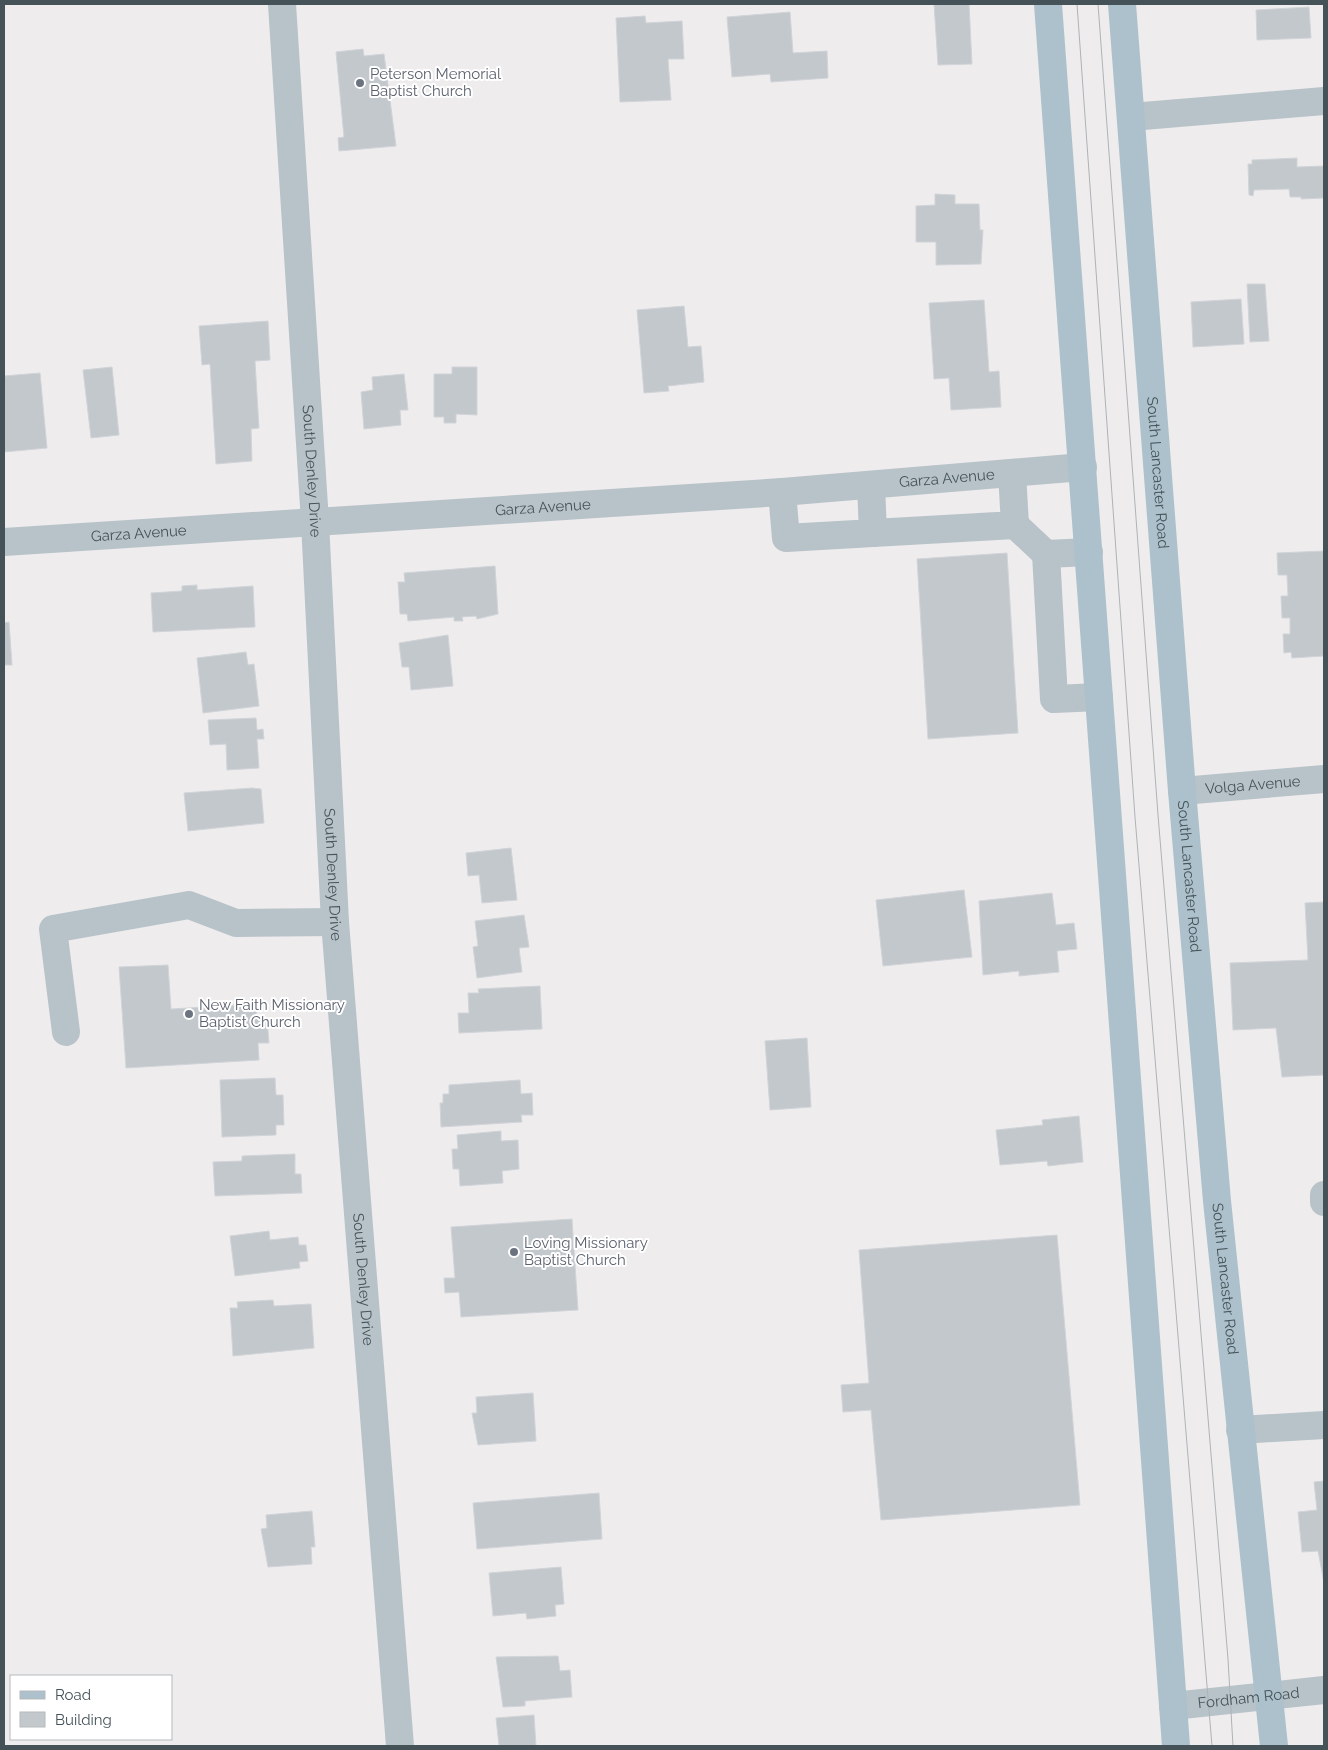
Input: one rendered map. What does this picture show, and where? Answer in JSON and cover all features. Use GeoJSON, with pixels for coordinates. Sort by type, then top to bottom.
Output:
{"type":"FeatureCollection","features":[{"type":"Feature","properties":{"kind":"main road"},"geometry":{"type":"LineString","coordinates":[[1048,4],[1176,1746]]}},
{"type":"Feature","properties":{"kind":"main road","name":"South Lancaster Road"},"geometry":{"type":"LineString","coordinates":[[1122,4],[1182,791],[1216,1201],[1274,1746]]}},
{"type":"Feature","properties":{"kind":"street","name":"South Denley Drive"},"geometry":{"type":"LineString","coordinates":[[282,4],[315,522],[335,922],[400,1746]]}},
{"type":"Feature","properties":{"kind":"street"},"geometry":{"type":"LineString","coordinates":[[1131,117],[1324,101]]}},
{"type":"Feature","properties":{"kind":"street","name":"Garza Avenue"},"geometry":{"type":"LineString","coordinates":[[4,542],[782,492],[1082,467]]}},
{"type":"Feature","properties":{"kind":"street"},"geometry":{"type":"LineString","coordinates":[[1012,474],[1015,525],[1046,554],[1054,699],[1099,697]]}},
{"type":"Feature","properties":{"kind":"street"},"geometry":{"type":"LineString","coordinates":[[871,485],[873,533]]}},
{"type":"Feature","properties":{"kind":"street"},"geometry":{"type":"LineString","coordinates":[[782,492],[786,538],[1015,525]]}},
{"type":"Feature","properties":{"kind":"street"},"geometry":{"type":"LineString","coordinates":[[1046,554],[1089,552]]}},
{"type":"Feature","properties":{"kind":"street","name":"Volga Avenue"},"geometry":{"type":"LineString","coordinates":[[1182,791],[1324,779]]}},
{"type":"Feature","properties":{"kind":"street"},"geometry":{"type":"LineString","coordinates":[[66,1032],[53,929],[189,905],[236,923],[335,922]]}},
{"type":"Feature","properties":{"kind":"street"},"geometry":{"type":"LineString","coordinates":[[1324,1195],[1324,1202]]}},
{"type":"Feature","properties":{"kind":"street"},"geometry":{"type":"LineString","coordinates":[[1240,1430],[1324,1425]]}},
{"type":"Feature","properties":{"kind":"street","name":"Fordham Road"},"geometry":{"type":"LineString","coordinates":[[1173,1706],[1324,1690]]}},
{"type":"Feature","properties":{"kind":"building"},"geometry":{"type":"Polygon","coordinates":[[[934,4],[969,4],[972,64],[938,65],[934,4]]]}},
{"type":"Feature","properties":{"kind":"building"},"geometry":{"type":"Polygon","coordinates":[[[1309,7],[1311,38],[1257,40],[1256,10],[1309,7]]]}},
{"type":"Feature","properties":{"kind":"building"},"geometry":{"type":"Polygon","coordinates":[[[790,12],[793,53],[827,51],[828,78],[771,82],[770,74],[732,77],[727,17],[790,12]]]}},
{"type":"Feature","properties":{"kind":"building"},"geometry":{"type":"Polygon","coordinates":[[[645,16],[646,23],[682,21],[684,59],[668,59],[671,100],[620,102],[616,18],[645,16]]]}},
{"type":"Feature","properties":{"kind":"building"},"geometry":{"type":"Polygon","coordinates":[[[363,49],[364,56],[384,54],[396,146],[339,151],[338,138],[344,137],[336,52],[363,49]]]}},
{"type":"Feature","properties":{"kind":"building"},"geometry":{"type":"Polygon","coordinates":[[[1297,158],[1297,167],[1324,166],[1324,198],[1301,199],[1301,197],[1290,197],[1289,189],[1254,190],[1253,196],[1249,195],[1248,164],[1252,164],[1252,160],[1297,158]]]}},
{"type":"Feature","properties":{"kind":"building"},"geometry":{"type":"Polygon","coordinates":[[[935,194],[955,195],[955,204],[979,204],[980,230],[983,230],[981,264],[936,265],[936,242],[916,242],[916,206],[935,205],[935,194]]]}},
{"type":"Feature","properties":{"kind":"building"},"geometry":{"type":"Polygon","coordinates":[[[1247,284],[1265,284],[1269,341],[1250,342],[1247,284]]]}},
{"type":"Feature","properties":{"kind":"building"},"geometry":{"type":"Polygon","coordinates":[[[1241,299],[1244,344],[1193,347],[1191,302],[1241,299]]]}},
{"type":"Feature","properties":{"kind":"building"},"geometry":{"type":"Polygon","coordinates":[[[984,300],[989,372],[999,371],[1001,407],[951,410],[949,378],[934,379],[929,303],[984,300]]]}},
{"type":"Feature","properties":{"kind":"building"},"geometry":{"type":"Polygon","coordinates":[[[684,306],[688,347],[701,346],[704,382],[668,386],[669,391],[644,393],[637,310],[684,306]]]}},
{"type":"Feature","properties":{"kind":"building"},"geometry":{"type":"Polygon","coordinates":[[[268,321],[270,360],[255,361],[259,428],[251,429],[252,461],[216,464],[210,364],[202,365],[199,326],[268,321]]]}},
{"type":"Feature","properties":{"kind":"building"},"geometry":{"type":"Polygon","coordinates":[[[112,367],[119,435],[91,438],[83,370],[112,367]]]}},
{"type":"Feature","properties":{"kind":"building"},"geometry":{"type":"Polygon","coordinates":[[[452,367],[477,367],[477,415],[456,414],[456,423],[444,423],[444,417],[434,417],[434,374],[452,374],[452,367]]]}},
{"type":"Feature","properties":{"kind":"building"},"geometry":{"type":"Polygon","coordinates":[[[40,373],[47,448],[4,452],[4,376],[40,373]]]}},
{"type":"Feature","properties":{"kind":"building"},"geometry":{"type":"Polygon","coordinates":[[[404,374],[408,410],[400,410],[401,425],[364,429],[361,392],[373,390],[372,377],[404,374]]]}},
{"type":"Feature","properties":{"kind":"building"},"geometry":{"type":"Polygon","coordinates":[[[1324,551],[1324,656],[1292,658],[1291,652],[1284,653],[1283,634],[1290,634],[1290,618],[1282,618],[1281,596],[1288,596],[1287,575],[1278,575],[1277,553],[1324,551]]]}},
{"type":"Feature","properties":{"kind":"building"},"geometry":{"type":"Polygon","coordinates":[[[1007,553],[1018,733],[928,739],[917,559],[1007,553]]]}},
{"type":"Feature","properties":{"kind":"building"},"geometry":{"type":"Polygon","coordinates":[[[495,566],[498,614],[477,619],[476,616],[462,617],[463,621],[454,621],[454,617],[408,621],[407,614],[400,614],[398,582],[405,582],[404,573],[495,566]]]}},
{"type":"Feature","properties":{"kind":"building"},"geometry":{"type":"Polygon","coordinates":[[[197,585],[197,590],[253,586],[255,627],[153,632],[151,593],[182,591],[182,586],[197,585]]]}},
{"type":"Feature","properties":{"kind":"building"},"geometry":{"type":"Polygon","coordinates":[[[9,622],[12,665],[4,665],[4,623],[9,622]]]}},
{"type":"Feature","properties":{"kind":"building"},"geometry":{"type":"Polygon","coordinates":[[[448,635],[453,686],[411,690],[409,667],[402,667],[399,643],[448,635]]]}},
{"type":"Feature","properties":{"kind":"building"},"geometry":{"type":"Polygon","coordinates":[[[246,652],[248,665],[254,664],[259,706],[203,713],[197,658],[246,652]]]}},
{"type":"Feature","properties":{"kind":"building"},"geometry":{"type":"Polygon","coordinates":[[[256,718],[257,730],[263,729],[264,739],[257,739],[259,768],[227,770],[226,744],[210,745],[208,720],[256,718]]]}},
{"type":"Feature","properties":{"kind":"building"},"geometry":{"type":"Polygon","coordinates":[[[261,789],[264,823],[188,831],[184,793],[261,789]]]}},
{"type":"Feature","properties":{"kind":"building"},"geometry":{"type":"Polygon","coordinates":[[[511,848],[517,900],[482,903],[479,875],[468,876],[466,853],[511,848]]]}},
{"type":"Feature","properties":{"kind":"building"},"geometry":{"type":"Polygon","coordinates":[[[964,890],[972,957],[883,966],[876,900],[964,890]]]}},
{"type":"Feature","properties":{"kind":"building"},"geometry":{"type":"Polygon","coordinates":[[[1052,893],[1056,925],[1074,923],[1077,949],[1057,951],[1059,972],[1019,976],[1019,971],[983,975],[979,901],[1052,893]]]}},
{"type":"Feature","properties":{"kind":"building"},"geometry":{"type":"Polygon","coordinates":[[[1324,902],[1324,1075],[1282,1077],[1276,1028],[1233,1030],[1230,963],[1308,960],[1305,903],[1324,902]]]}},
{"type":"Feature","properties":{"kind":"building"},"geometry":{"type":"Polygon","coordinates":[[[524,915],[529,947],[519,948],[522,972],[477,978],[473,947],[478,946],[475,921],[524,915]]]}},
{"type":"Feature","properties":{"kind":"building","name":"New Faith Missionary Baptist Church"},"geometry":{"type":"Polygon","coordinates":[[[168,965],[171,1009],[256,1004],[257,1019],[267,1019],[269,1043],[258,1043],[259,1060],[126,1068],[119,967],[168,965]]]}},
{"type":"Feature","properties":{"kind":"building"},"geometry":{"type":"Polygon","coordinates":[[[540,986],[542,1029],[459,1033],[458,1013],[469,1013],[468,993],[479,993],[478,989],[540,986]]]}},
{"type":"Feature","properties":{"kind":"building"},"geometry":{"type":"Polygon","coordinates":[[[807,1038],[811,1107],[770,1110],[765,1041],[807,1038]]]}},
{"type":"Feature","properties":{"kind":"building"},"geometry":{"type":"Polygon","coordinates":[[[275,1078],[276,1095],[283,1095],[284,1125],[276,1125],[276,1135],[222,1137],[220,1080],[275,1078]]]}},
{"type":"Feature","properties":{"kind":"building"},"geometry":{"type":"Polygon","coordinates":[[[520,1080],[521,1094],[532,1093],[533,1115],[521,1115],[522,1122],[441,1127],[440,1103],[443,1103],[443,1094],[449,1094],[449,1085],[520,1080]]]}},
{"type":"Feature","properties":{"kind":"building"},"geometry":{"type":"Polygon","coordinates":[[[1079,1116],[1083,1162],[1048,1166],[1047,1161],[1000,1165],[996,1130],[1043,1125],[1042,1120],[1079,1116]]]}},
{"type":"Feature","properties":{"kind":"building"},"geometry":{"type":"Polygon","coordinates":[[[501,1131],[501,1141],[518,1140],[519,1169],[502,1171],[503,1183],[460,1186],[459,1169],[453,1169],[452,1149],[458,1149],[457,1135],[501,1131]]]}},
{"type":"Feature","properties":{"kind":"building"},"geometry":{"type":"Polygon","coordinates":[[[295,1154],[295,1174],[301,1174],[302,1193],[215,1196],[213,1162],[242,1161],[242,1156],[295,1154]]]}},
{"type":"Feature","properties":{"kind":"building","name":"Loving Missionary Baptist Church"},"geometry":{"type":"Polygon","coordinates":[[[572,1219],[578,1310],[461,1317],[459,1292],[445,1293],[444,1278],[455,1278],[451,1227],[572,1219]]]}},
{"type":"Feature","properties":{"kind":"building"},"geometry":{"type":"Polygon","coordinates":[[[269,1231],[270,1240],[298,1237],[299,1245],[306,1245],[308,1261],[299,1262],[300,1268],[235,1276],[230,1236],[269,1231]]]}},
{"type":"Feature","properties":{"kind":"building"},"geometry":{"type":"Polygon","coordinates":[[[1057,1235],[1080,1505],[881,1520],[871,1410],[843,1412],[841,1385],[869,1383],[859,1250],[1057,1235]]]}},
{"type":"Feature","properties":{"kind":"building"},"geometry":{"type":"Polygon","coordinates":[[[273,1300],[274,1306],[311,1304],[314,1348],[233,1356],[230,1308],[238,1308],[237,1302],[273,1300]]]}},
{"type":"Feature","properties":{"kind":"building"},"geometry":{"type":"Polygon","coordinates":[[[533,1393],[536,1441],[478,1445],[472,1413],[477,1413],[476,1397],[533,1393]]]}},
{"type":"Feature","properties":{"kind":"building"},"geometry":{"type":"Polygon","coordinates":[[[1324,1481],[1324,1583],[1318,1551],[1302,1552],[1298,1512],[1317,1510],[1314,1482],[1324,1481]]]}},
{"type":"Feature","properties":{"kind":"building"},"geometry":{"type":"Polygon","coordinates":[[[599,1493],[602,1539],[477,1549],[473,1503],[599,1493]]]}},
{"type":"Feature","properties":{"kind":"building"},"geometry":{"type":"Polygon","coordinates":[[[312,1511],[315,1547],[311,1547],[312,1564],[268,1567],[261,1529],[267,1528],[266,1515],[312,1511]]]}},
{"type":"Feature","properties":{"kind":"building"},"geometry":{"type":"Polygon","coordinates":[[[561,1567],[564,1604],[555,1605],[556,1616],[527,1619],[526,1613],[493,1616],[489,1573],[561,1567]]]}},
{"type":"Feature","properties":{"kind":"building"},"geometry":{"type":"Polygon","coordinates":[[[558,1656],[560,1671],[570,1670],[572,1697],[525,1701],[525,1706],[503,1707],[496,1657],[558,1656]]]}},
{"type":"Feature","properties":{"kind":"building"},"geometry":{"type":"Polygon","coordinates":[[[534,1715],[536,1746],[499,1746],[496,1718],[534,1715]]]}},
{"type":"Feature","properties":{"kind":"tram line"},"geometry":{"type":"LineString","coordinates":[[1077,4],[1135,817],[1212,1746]]}},
{"type":"Feature","properties":{"kind":"tram line"},"geometry":{"type":"LineString","coordinates":[[1098,4],[1158,815],[1228,1659],[1233,1746]]}},
{"type":"Feature","properties":{"kind":"place","name":"Peterson Memorial Baptist Church"},"geometry":{"type":"Point","coordinates":[360,83]}},
{"type":"Feature","properties":{"kind":"place","name":"New Faith Missionary Baptist Church"},"geometry":{"type":"Point","coordinates":[189,1014]}},
{"type":"Feature","properties":{"kind":"place","name":"Loving Missionary Baptist Church"},"geometry":{"type":"Point","coordinates":[514,1252]}}]}
